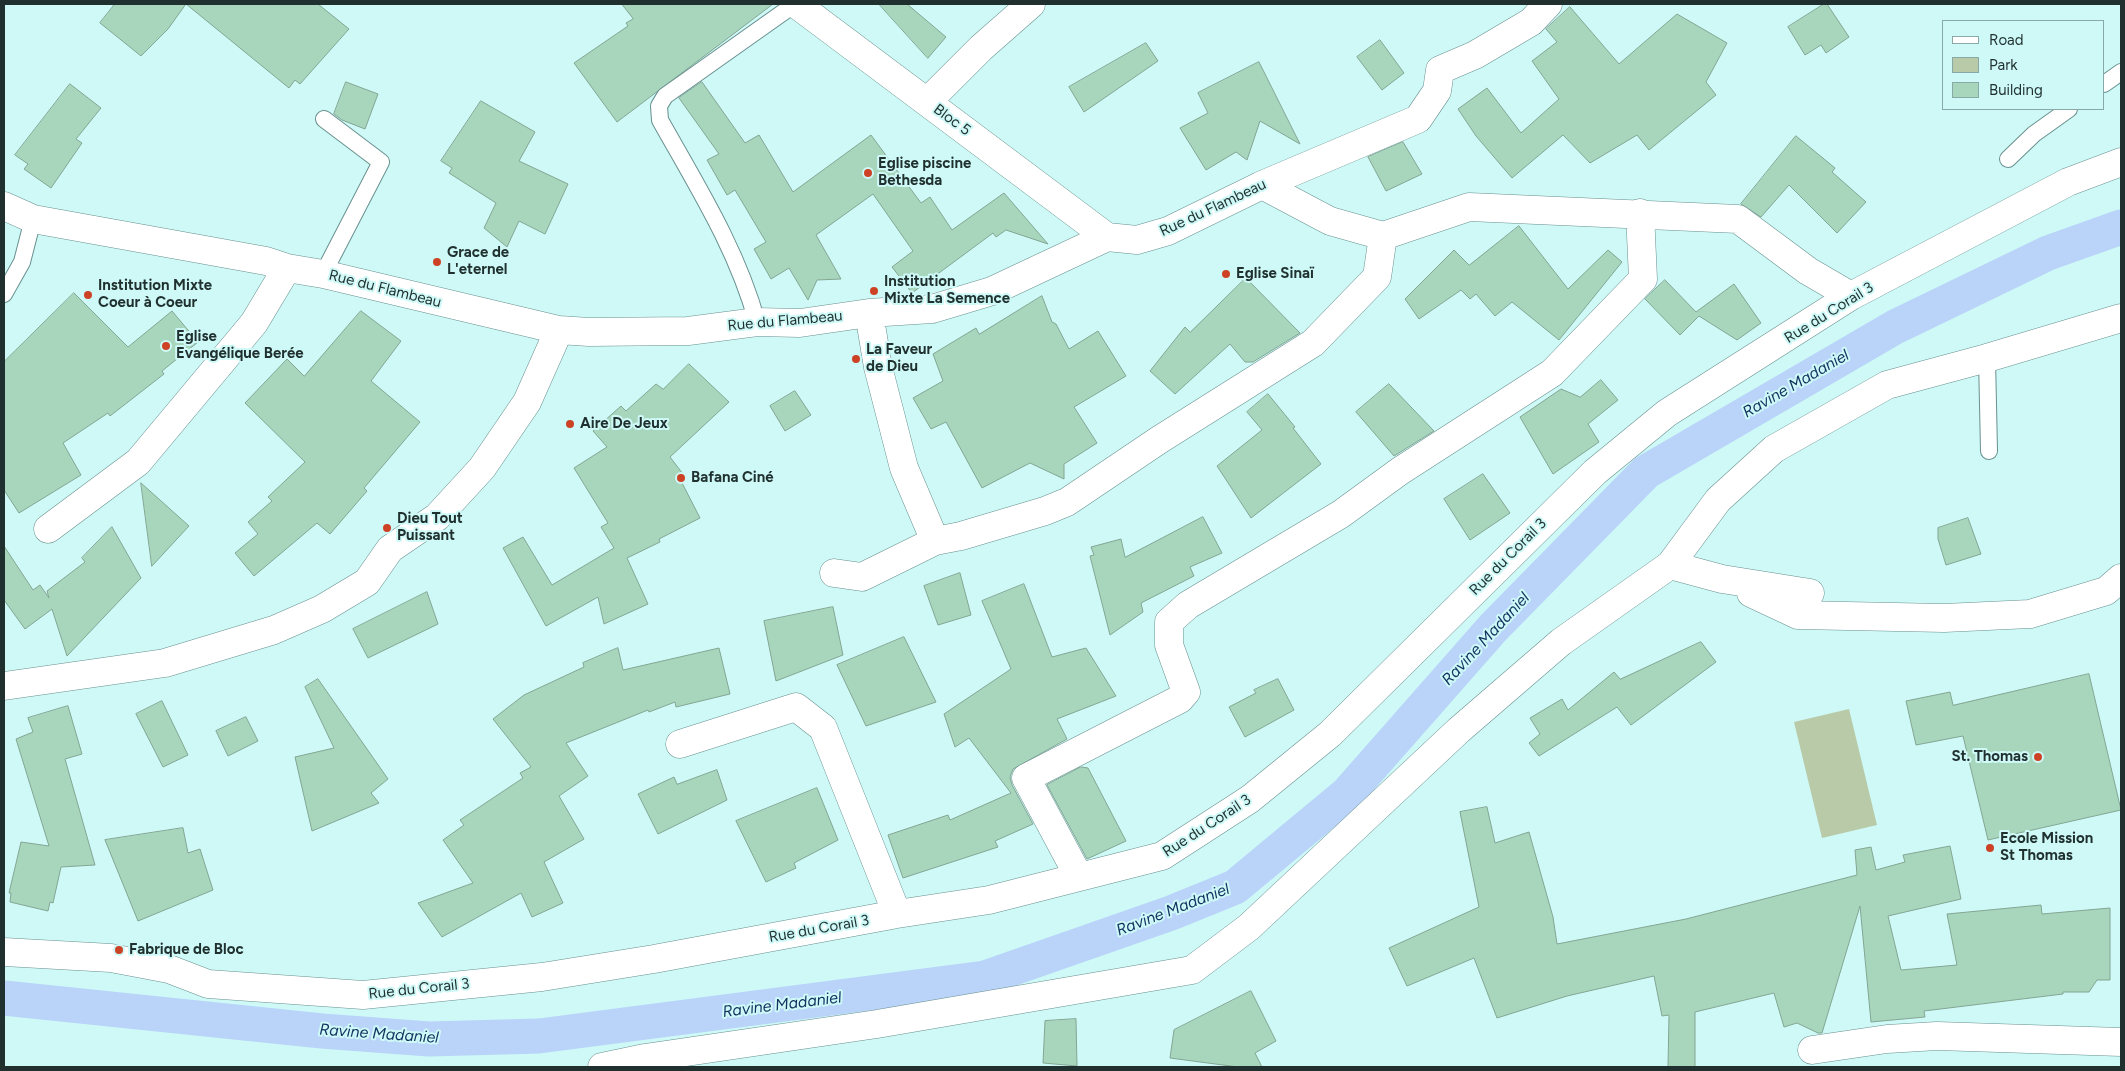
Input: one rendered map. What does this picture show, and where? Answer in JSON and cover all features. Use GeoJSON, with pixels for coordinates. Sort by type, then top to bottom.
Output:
{"type":"FeatureCollection","features":[{"type":"Feature","properties":{"kind":"street","name":"Bloc 5"},"geometry":{"type":"LineString","coordinates":[[796,4],[1107,237]]}},
{"type":"Feature","properties":{"kind":"street"},"geometry":{"type":"LineString","coordinates":[[927,102],[981,48],[1031,4]]}},
{"type":"Feature","properties":{"kind":"street","name":"Rue du Flambeau"},"geometry":{"type":"LineString","coordinates":[[4,206],[33,220],[266,260],[287,268],[323,274],[559,330],[688,331],[757,322],[800,323],[869,313],[932,309],[992,291],[1107,237],[1137,240],[1168,231],[1262,185],[1418,119],[1437,91],[1440,70],[1475,55],[1531,22],[1548,4]]}},
{"type":"Feature","properties":{"kind":"street","name":"Rue du Corail 3"},"geometry":{"type":"LineString","coordinates":[[4,952],[110,958],[169,969],[208,984],[363,995],[551,975],[654,959],[897,914],[989,900],[1162,856],[1250,799],[1330,734],[1595,472],[1667,412],[1851,296],[2068,182],[2121,162]]}},
{"type":"Feature","properties":{"kind":"street"},"geometry":{"type":"LineString","coordinates":[[1262,185],[1330,221],[1383,236],[1469,207],[1546,212],[1640,213],[1738,219],[1808,271],[1851,296]]}},
{"type":"Feature","properties":{"kind":"street"},"geometry":{"type":"LineString","coordinates":[[1079,877],[1026,778],[1180,699],[1186,692],[1169,645],[1169,622],[1188,605],[1341,514],[1400,471],[1552,373],[1642,279],[1640,213]]}},
{"type":"Feature","properties":{"kind":"street"},"geometry":{"type":"LineString","coordinates":[[834,573],[862,577],[934,541],[960,536],[1045,512],[1067,502],[1159,440],[1313,343],[1377,277],[1383,236]]}},
{"type":"Feature","properties":{"kind":"street"},"geometry":{"type":"LineString","coordinates":[[48,529],[138,462],[254,324],[287,268]]}},
{"type":"Feature","properties":{"kind":"street"},"geometry":{"type":"LineString","coordinates":[[869,313],[878,368],[904,468],[934,541]]}},
{"type":"Feature","properties":{"kind":"street"},"geometry":{"type":"LineString","coordinates":[[602,1067],[644,1058],[877,1024],[1192,970],[1250,927],[1459,730],[1561,642],[1670,565],[1718,500],[1774,449],[1887,384],[1987,358],[2121,318]]}},
{"type":"Feature","properties":{"kind":"street"},"geometry":{"type":"LineString","coordinates":[[4,686],[165,663],[274,630],[322,609],[367,582],[390,549],[437,516],[482,468],[527,402],[559,330]]}},
{"type":"Feature","properties":{"kind":"street"},"geometry":{"type":"LineString","coordinates":[[1670,565],[1722,579],[1810,593]]}},
{"type":"Feature","properties":{"kind":"street"},"geometry":{"type":"LineString","coordinates":[[1722,579],[1798,615],[1944,618],[2030,614],[2116,592]]}},
{"type":"Feature","properties":{"kind":"street"},"geometry":{"type":"LineString","coordinates":[[680,744],[796,707],[823,728],[897,914]]}},
{"type":"Feature","properties":{"kind":"street"},"geometry":{"type":"LineString","coordinates":[[1812,1050],[1887,1038],[1937,1036],[2008,1036],[2089,1043],[2121,1042]]}},
{"type":"Feature","properties":{"kind":"lane"},"geometry":{"type":"LineString","coordinates":[[757,322],[750,296],[724,234],[660,120],[659,106],[665,96],[796,4]]}},
{"type":"Feature","properties":{"kind":"lane"},"geometry":{"type":"LineString","coordinates":[[2105,83],[2121,72]]}},
{"type":"Feature","properties":{"kind":"lane"},"geometry":{"type":"LineString","coordinates":[[2008,159],[2034,134],[2068,110]]}},
{"type":"Feature","properties":{"kind":"lane"},"geometry":{"type":"LineString","coordinates":[[323,274],[381,162],[324,119]]}},
{"type":"Feature","properties":{"kind":"lane"},"geometry":{"type":"LineString","coordinates":[[4,294],[22,262],[33,220]]}},
{"type":"Feature","properties":{"kind":"lane"},"geometry":{"type":"LineString","coordinates":[[1987,358],[1989,451]]}},
{"type":"Feature","properties":{"kind":"green space"},"geometry":{"type":"Polygon","coordinates":[[[1849,709],[1877,825],[1822,838],[1794,722],[1849,709]]]}},
{"type":"Feature","properties":{"kind":"building"},"geometry":{"type":"Polygon","coordinates":[[[115,4],[186,4],[168,29],[141,56],[100,23],[115,4]]]}},
{"type":"Feature","properties":{"kind":"building"},"geometry":{"type":"Polygon","coordinates":[[[186,4],[318,4],[349,29],[300,84],[295,80],[289,88],[186,4]]]}},
{"type":"Feature","properties":{"kind":"building"},"geometry":{"type":"Polygon","coordinates":[[[622,4],[773,4],[617,122],[574,63],[628,26],[626,23],[633,19],[622,4]]]}},
{"type":"Feature","properties":{"kind":"building"},"geometry":{"type":"Polygon","coordinates":[[[879,4],[907,4],[946,37],[928,58],[879,4]]]}},
{"type":"Feature","properties":{"kind":"building"},"geometry":{"type":"Polygon","coordinates":[[[1824,4],[1827,4],[1849,37],[1826,53],[1821,45],[1805,55],[1788,27],[1824,4]]]}},
{"type":"Feature","properties":{"kind":"building"},"geometry":{"type":"Polygon","coordinates":[[[1570,7],[1619,64],[1677,14],[1727,43],[1706,82],[1716,95],[1649,150],[1637,135],[1590,163],[1563,135],[1512,178],[1476,136],[1458,109],[1487,88],[1521,133],[1559,99],[1532,61],[1557,42],[1546,29],[1570,7]]]}},
{"type":"Feature","properties":{"kind":"building"},"geometry":{"type":"Polygon","coordinates":[[[1380,40],[1404,73],[1382,90],[1357,57],[1380,40]]]}},
{"type":"Feature","properties":{"kind":"building"},"geometry":{"type":"Polygon","coordinates":[[[1146,43],[1158,61],[1084,112],[1069,87],[1146,43]]]}},
{"type":"Feature","properties":{"kind":"building"},"geometry":{"type":"Polygon","coordinates":[[[1259,62],[1300,144],[1260,121],[1247,160],[1236,152],[1206,170],[1180,128],[1208,113],[1198,93],[1259,62]]]}},
{"type":"Feature","properties":{"kind":"building"},"geometry":{"type":"Polygon","coordinates":[[[346,82],[378,94],[365,129],[342,120],[334,114],[346,82]]]}},
{"type":"Feature","properties":{"kind":"building"},"geometry":{"type":"Polygon","coordinates":[[[702,82],[745,143],[759,135],[793,192],[871,135],[921,203],[930,197],[952,230],[1004,193],[1048,244],[1006,230],[996,237],[993,233],[912,293],[892,267],[913,251],[873,194],[816,235],[841,279],[817,280],[808,300],[789,268],[771,279],[754,249],[766,242],[735,190],[727,195],[707,160],[719,154],[679,98],[702,82]]]}},
{"type":"Feature","properties":{"kind":"building"},"geometry":{"type":"Polygon","coordinates":[[[70,84],[101,108],[76,139],[82,143],[51,188],[24,169],[28,164],[15,155],[70,84]]]}},
{"type":"Feature","properties":{"kind":"building"},"geometry":{"type":"Polygon","coordinates":[[[481,101],[535,132],[519,161],[568,184],[545,234],[519,221],[507,247],[484,228],[496,203],[449,173],[452,168],[441,161],[481,101]]]}},
{"type":"Feature","properties":{"kind":"building"},"geometry":{"type":"Polygon","coordinates":[[[1796,136],[1835,168],[1832,172],[1866,202],[1837,233],[1789,185],[1761,217],[1741,204],[1796,136]]]}},
{"type":"Feature","properties":{"kind":"building"},"geometry":{"type":"Polygon","coordinates":[[[1403,142],[1422,174],[1386,191],[1368,157],[1403,142]]]}},
{"type":"Feature","properties":{"kind":"building"},"geometry":{"type":"Polygon","coordinates":[[[1519,226],[1568,289],[1608,250],[1622,262],[1559,340],[1512,302],[1495,316],[1476,294],[1470,299],[1461,290],[1419,319],[1405,299],[1454,250],[1469,265],[1519,226]]]}},
{"type":"Feature","properties":{"kind":"building"},"geometry":{"type":"Polygon","coordinates":[[[1246,278],[1300,333],[1253,362],[1245,362],[1230,344],[1175,394],[1150,371],[1185,327],[1190,332],[1246,278]]]}},
{"type":"Feature","properties":{"kind":"building"},"geometry":{"type":"Polygon","coordinates":[[[1665,280],[1696,312],[1734,284],[1761,323],[1737,340],[1699,316],[1680,335],[1645,299],[1665,280]]]}},
{"type":"Feature","properties":{"kind":"building"},"geometry":{"type":"Polygon","coordinates":[[[74,293],[128,347],[172,311],[198,342],[162,371],[164,374],[110,416],[108,413],[63,443],[81,475],[19,513],[4,490],[4,362],[74,293]]]}},
{"type":"Feature","properties":{"kind":"building"},"geometry":{"type":"Polygon","coordinates":[[[1042,296],[1052,322],[1056,324],[1069,349],[1098,331],[1126,376],[1074,407],[1097,443],[1064,464],[1064,479],[1030,463],[982,488],[946,422],[931,429],[913,398],[943,381],[933,354],[976,328],[979,334],[1042,296]]]}},
{"type":"Feature","properties":{"kind":"building"},"geometry":{"type":"Polygon","coordinates":[[[361,311],[401,341],[371,381],[420,422],[364,488],[367,491],[330,534],[317,523],[254,576],[235,553],[258,534],[248,522],[272,501],[268,497],[305,462],[245,403],[287,359],[304,376],[361,311]]]}},
{"type":"Feature","properties":{"kind":"building"},"geometry":{"type":"Polygon","coordinates":[[[689,364],[729,402],[670,457],[683,474],[679,477],[700,518],[659,539],[660,542],[627,558],[648,604],[604,624],[598,597],[546,626],[503,548],[523,537],[552,585],[614,548],[601,527],[608,523],[574,468],[607,447],[593,431],[621,406],[626,411],[656,384],[663,389],[689,364]]]}},
{"type":"Feature","properties":{"kind":"building"},"geometry":{"type":"Polygon","coordinates":[[[1601,380],[1618,400],[1588,424],[1599,442],[1553,474],[1520,417],[1561,389],[1580,397],[1601,380]]]}},
{"type":"Feature","properties":{"kind":"building"},"geometry":{"type":"Polygon","coordinates":[[[1389,384],[1434,431],[1394,456],[1356,412],[1389,384]]]}},
{"type":"Feature","properties":{"kind":"building"},"geometry":{"type":"Polygon","coordinates":[[[795,391],[811,415],[785,431],[770,406],[795,391]]]}},
{"type":"Feature","properties":{"kind":"building"},"geometry":{"type":"Polygon","coordinates":[[[1268,394],[1295,427],[1293,428],[1321,464],[1251,518],[1217,466],[1262,430],[1247,412],[1268,394]]]}},
{"type":"Feature","properties":{"kind":"building"},"geometry":{"type":"Polygon","coordinates":[[[1483,474],[1510,513],[1470,540],[1444,499],[1483,474]]]}},
{"type":"Feature","properties":{"kind":"building"},"geometry":{"type":"Polygon","coordinates":[[[141,483],[189,526],[152,566],[141,483]]]}},
{"type":"Feature","properties":{"kind":"building"},"geometry":{"type":"Polygon","coordinates":[[[1203,517],[1222,553],[1190,567],[1194,576],[1141,603],[1143,612],[1110,635],[1090,556],[1094,555],[1091,547],[1121,539],[1125,557],[1203,517]]]}},
{"type":"Feature","properties":{"kind":"building"},"geometry":{"type":"Polygon","coordinates":[[[1968,518],[1981,554],[1946,565],[1938,539],[1938,528],[1968,518]]]}},
{"type":"Feature","properties":{"kind":"building"},"geometry":{"type":"Polygon","coordinates":[[[112,527],[141,578],[67,656],[52,609],[25,629],[4,600],[4,546],[33,590],[40,585],[49,598],[47,591],[85,562],[82,558],[112,527]]]}},
{"type":"Feature","properties":{"kind":"building"},"geometry":{"type":"Polygon","coordinates":[[[960,573],[971,615],[938,625],[924,586],[960,573]]]}},
{"type":"Feature","properties":{"kind":"building"},"geometry":{"type":"Polygon","coordinates":[[[1024,584],[1052,657],[1086,648],[1116,696],[1057,719],[1067,739],[1013,769],[1010,777],[1012,785],[1033,824],[995,841],[998,847],[903,878],[888,835],[948,815],[950,820],[1011,793],[969,738],[955,747],[944,714],[1011,669],[982,601],[1024,584]]]}},
{"type":"Feature","properties":{"kind":"building"},"geometry":{"type":"Polygon","coordinates":[[[427,592],[438,624],[368,658],[353,629],[427,592]]]}},
{"type":"Feature","properties":{"kind":"building"},"geometry":{"type":"Polygon","coordinates":[[[833,607],[843,655],[776,681],[764,621],[833,607]]]}},
{"type":"Feature","properties":{"kind":"building"},"geometry":{"type":"Polygon","coordinates":[[[904,637],[936,702],[866,726],[837,665],[904,637]]]}},
{"type":"Feature","properties":{"kind":"building"},"geometry":{"type":"Polygon","coordinates":[[[1701,642],[1716,662],[1631,725],[1617,707],[1539,756],[1529,743],[1540,734],[1530,718],[1562,699],[1568,710],[1614,672],[1620,679],[1701,642]]]}},
{"type":"Feature","properties":{"kind":"building"},"geometry":{"type":"Polygon","coordinates":[[[618,648],[623,670],[719,648],[730,694],[676,707],[675,702],[649,712],[648,710],[566,743],[588,776],[559,796],[584,839],[544,862],[563,903],[532,917],[521,893],[442,937],[418,903],[473,883],[443,840],[464,825],[460,820],[523,778],[520,773],[531,767],[493,719],[524,695],[584,667],[583,663],[618,648]]]}},
{"type":"Feature","properties":{"kind":"building","name":"St. Thomas"},"geometry":{"type":"Polygon","coordinates":[[[2089,674],[2121,810],[1988,840],[1963,736],[1916,745],[1906,701],[1950,692],[1953,705],[2089,674]]]}},
{"type":"Feature","properties":{"kind":"building"},"geometry":{"type":"Polygon","coordinates":[[[318,679],[388,779],[371,793],[379,803],[312,831],[295,757],[334,748],[305,687],[318,679]]]}},
{"type":"Feature","properties":{"kind":"building"},"geometry":{"type":"Polygon","coordinates":[[[1278,679],[1294,710],[1245,737],[1229,707],[1256,693],[1254,690],[1278,679]]]}},
{"type":"Feature","properties":{"kind":"building"},"geometry":{"type":"Polygon","coordinates":[[[162,701],[188,755],[163,767],[136,714],[162,701]]]}},
{"type":"Feature","properties":{"kind":"building"},"geometry":{"type":"Polygon","coordinates":[[[68,706],[82,754],[65,759],[95,865],[61,867],[53,903],[50,902],[48,911],[10,902],[11,893],[9,893],[21,842],[49,846],[16,739],[33,732],[28,718],[68,706]]]}},
{"type":"Feature","properties":{"kind":"building"},"geometry":{"type":"Polygon","coordinates":[[[246,717],[258,741],[228,756],[216,731],[246,717]]]}},
{"type":"Feature","properties":{"kind":"building"},"geometry":{"type":"Polygon","coordinates":[[[1081,767],[1088,768],[1126,841],[1087,859],[1047,785],[1081,767]]]}},
{"type":"Feature","properties":{"kind":"building"},"geometry":{"type":"Polygon","coordinates":[[[717,770],[727,800],[658,834],[638,794],[674,777],[677,784],[717,770]]]}},
{"type":"Feature","properties":{"kind":"building"},"geometry":{"type":"Polygon","coordinates":[[[817,788],[838,840],[794,863],[796,868],[766,882],[736,821],[817,788]]]}},
{"type":"Feature","properties":{"kind":"building"},"geometry":{"type":"Polygon","coordinates":[[[1487,807],[1495,843],[1529,832],[1553,917],[1557,944],[1686,919],[1857,875],[1855,850],[1871,847],[1876,870],[1905,862],[1903,855],[1950,846],[1961,899],[1888,916],[1901,970],[1957,965],[1947,914],[2041,905],[2042,914],[2110,908],[2110,980],[2097,980],[2089,992],[2063,992],[2063,994],[1924,1011],[1925,1017],[1871,1022],[1860,906],[1822,1033],[1797,1023],[1784,1027],[1774,993],[1695,1012],[1695,1067],[1668,1067],[1669,1015],[1662,1016],[1654,976],[1567,996],[1497,1018],[1474,958],[1407,986],[1389,948],[1479,907],[1460,812],[1487,807]]]}},
{"type":"Feature","properties":{"kind":"building"},"geometry":{"type":"Polygon","coordinates":[[[183,828],[188,853],[200,849],[213,890],[138,921],[105,840],[183,828]]]}},
{"type":"Feature","properties":{"kind":"building"},"geometry":{"type":"Polygon","coordinates":[[[1251,991],[1276,1041],[1255,1053],[1262,1067],[1238,1067],[1170,1058],[1174,1030],[1251,991]]]}},
{"type":"Feature","properties":{"kind":"building"},"geometry":{"type":"Polygon","coordinates":[[[1076,1019],[1077,1066],[1043,1063],[1045,1021],[1076,1019]]]}},
{"type":"Feature","properties":{"kind":"waterway","name":"Ravine Madaniel"},"geometry":{"type":"LineString","coordinates":[[4,998],[322,1031],[429,1039],[539,1036],[985,978],[1171,913],[1235,887],[1347,794],[1493,628],[1646,472],[1895,327],[2048,253],[2121,227]]}},
{"type":"Feature","properties":{"kind":"place","name":"Eglise piscine Bethesda"},"geometry":{"type":"Point","coordinates":[868,173]}},
{"type":"Feature","properties":{"kind":"place","name":"Grace de L'eternel"},"geometry":{"type":"Point","coordinates":[437,262]}},
{"type":"Feature","properties":{"kind":"place","name":"Eglise Sinaï"},"geometry":{"type":"Point","coordinates":[1226,274]}},
{"type":"Feature","properties":{"kind":"place","name":"Institution Mixte La Semence"},"geometry":{"type":"Point","coordinates":[874,291]}},
{"type":"Feature","properties":{"kind":"place","name":"Institution Mixte Coeur à Coeur"},"geometry":{"type":"Point","coordinates":[88,295]}},
{"type":"Feature","properties":{"kind":"place","name":"Eglise Evangélique Berée"},"geometry":{"type":"Point","coordinates":[166,346]}},
{"type":"Feature","properties":{"kind":"place","name":"La Faveur de Dieu"},"geometry":{"type":"Point","coordinates":[856,359]}},
{"type":"Feature","properties":{"kind":"place","name":"Aire De Jeux"},"geometry":{"type":"Point","coordinates":[570,424]}},
{"type":"Feature","properties":{"kind":"place","name":"Bafana Ciné"},"geometry":{"type":"Point","coordinates":[681,478]}},
{"type":"Feature","properties":{"kind":"place","name":"Dieu Tout Puissant"},"geometry":{"type":"Point","coordinates":[387,528]}},
{"type":"Feature","properties":{"kind":"place","name":"St. Thomas"},"geometry":{"type":"Point","coordinates":[2038,757]}},
{"type":"Feature","properties":{"kind":"place","name":"Ecole Mission St Thomas"},"geometry":{"type":"Point","coordinates":[1990,848]}},
{"type":"Feature","properties":{"kind":"place","name":"Fabrique de Bloc"},"geometry":{"type":"Point","coordinates":[119,950]}}]}
